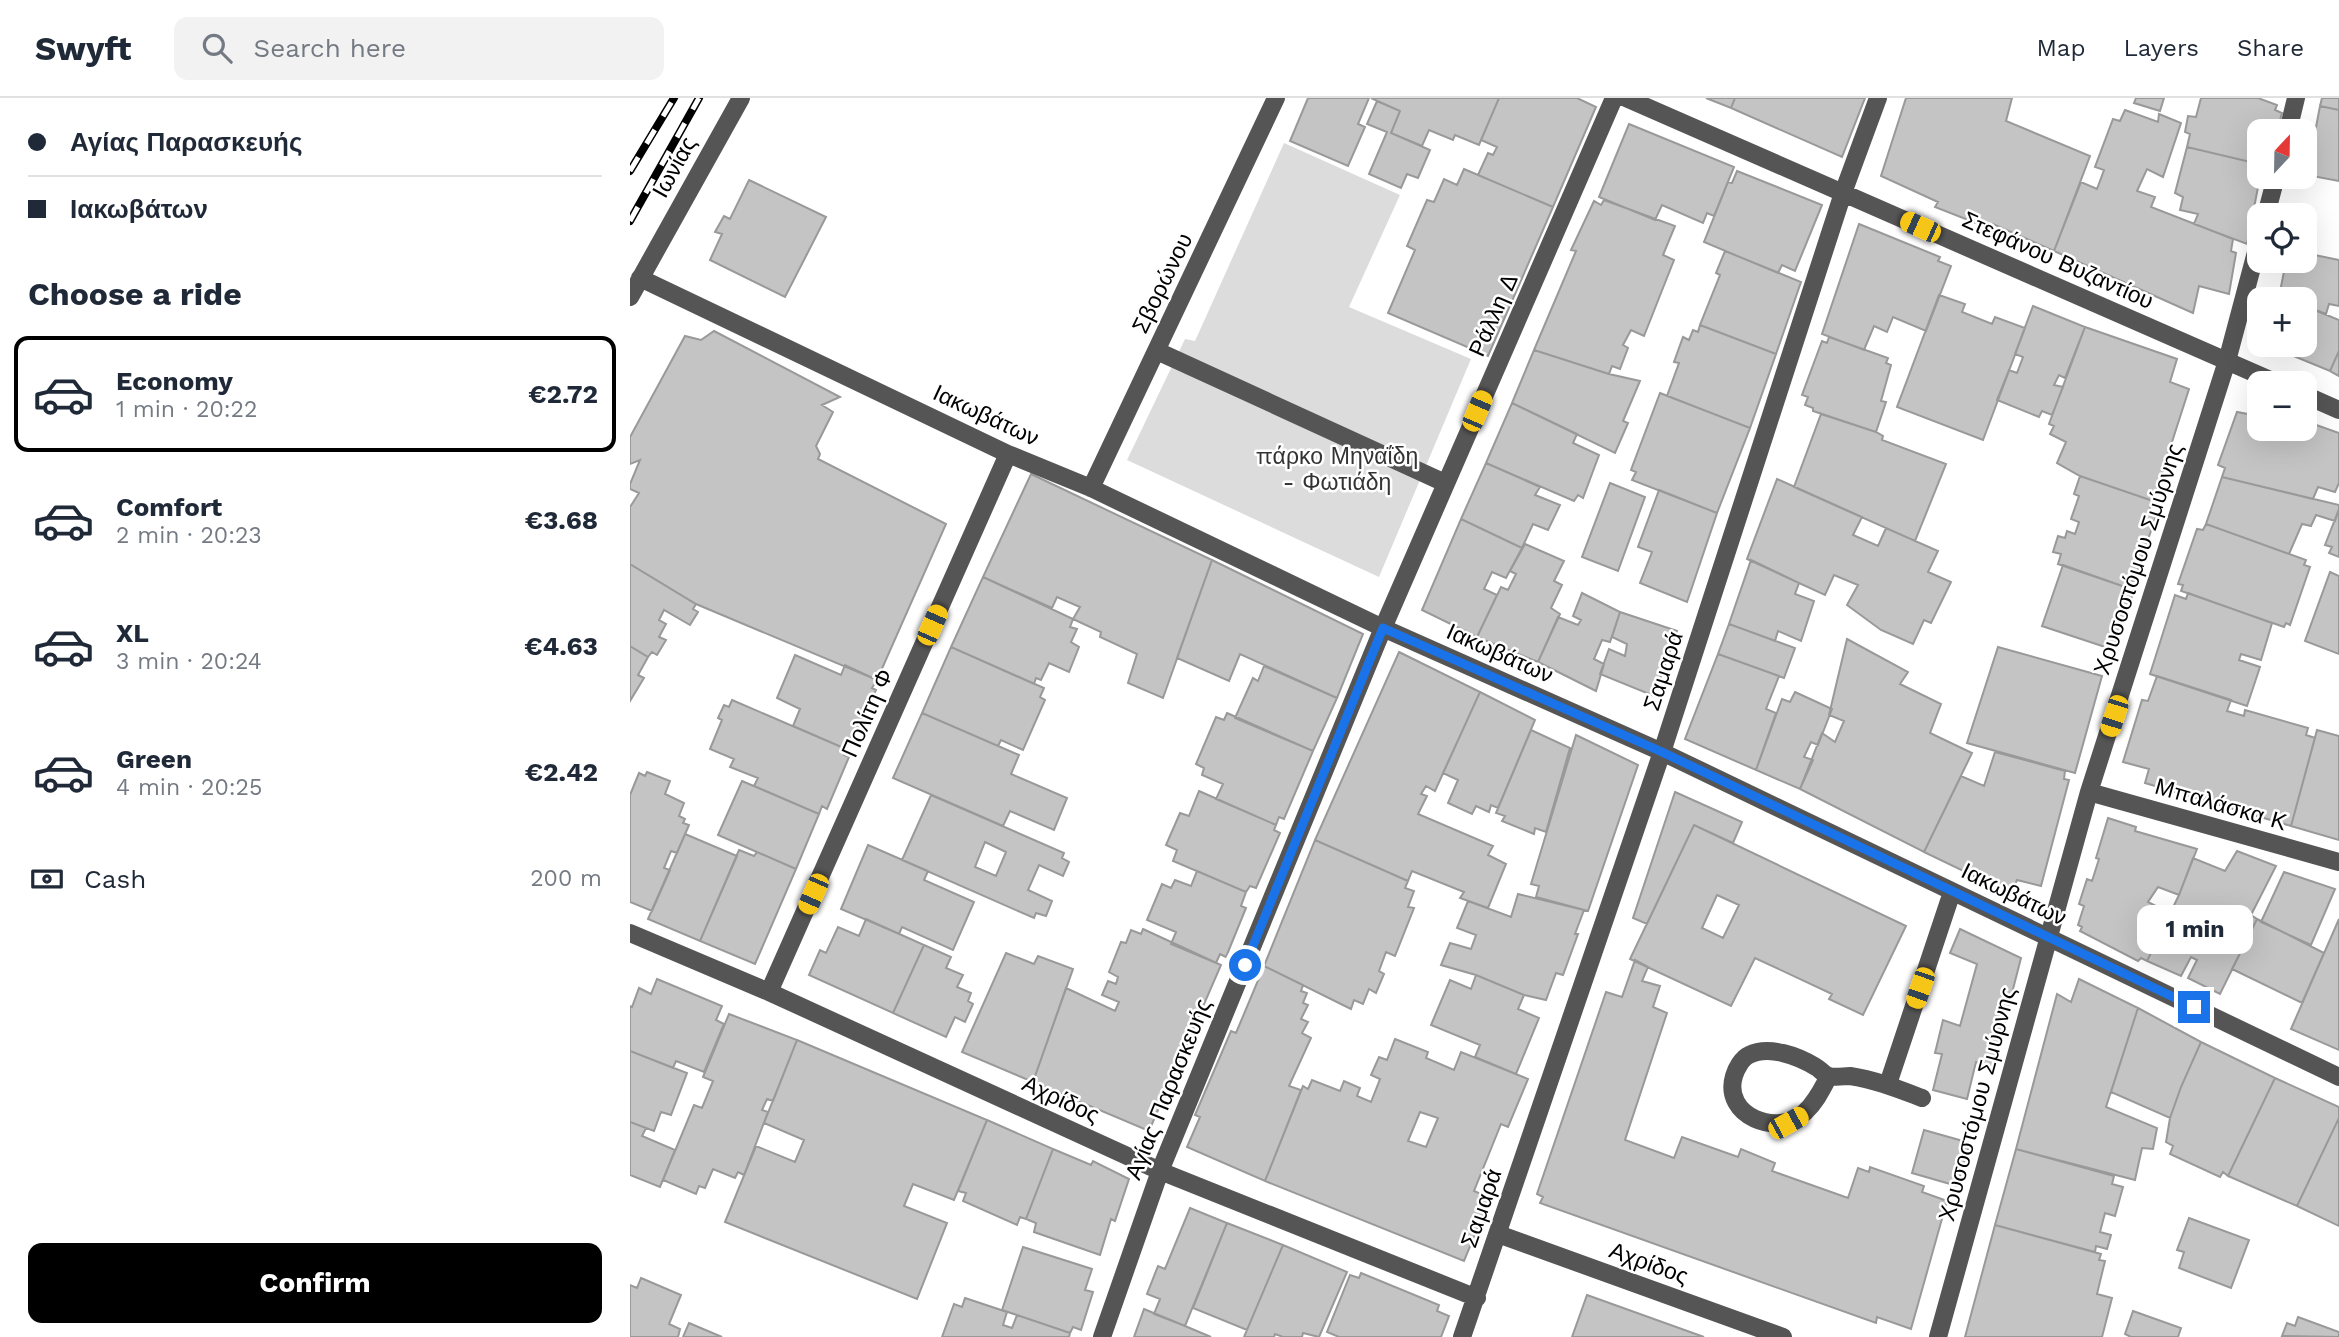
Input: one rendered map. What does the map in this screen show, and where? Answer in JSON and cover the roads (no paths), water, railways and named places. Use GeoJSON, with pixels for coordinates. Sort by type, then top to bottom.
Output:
{"type":"FeatureCollection","features":[{"type":"Feature","properties":{"kind":"street","name":"Ιωνίας"},"geometry":{"type":"LineString","coordinates":[[630,297],[741,98]]}},
{"type":"Feature","properties":{"kind":"street","name":"Σβορώνου"},"geometry":{"type":"LineString","coordinates":[[1091,488],[1276,98]]}},
{"type":"Feature","properties":{"kind":"street","name":"Ράλλη Δ"},"geometry":{"type":"LineString","coordinates":[[1383,628],[1614,98]]}},
{"type":"Feature","properties":{"kind":"street","name":"Στεφάνου Βυζαντίου"},"geometry":{"type":"LineString","coordinates":[[1626,98],[2250,371]]}},
{"type":"Feature","properties":{"kind":"street","name":"Σαμαρά"},"geometry":{"type":"LineString","coordinates":[[1462,1337],[1662,752],[1843,193],[1878,98]]}},
{"type":"Feature","properties":{"kind":"street"},"geometry":{"type":"LineString","coordinates":[[2291,119],[2296,98]]}},
{"type":"Feature","properties":{"kind":"street","name":"Χρυσοστόμου Σμύρνης"},"geometry":{"type":"LineString","coordinates":[[1938,1337],[2089,792],[2227,361],[2250,273]]}},
{"type":"Feature","properties":{"kind":"street","name":"Ιακωβάτων"},"geometry":{"type":"LineString","coordinates":[[640,278],[1009,454],[1091,488],[1383,628],[1662,752],[2339,1077]]}},
{"type":"Feature","properties":{"kind":"street"},"geometry":{"type":"LineString","coordinates":[[1157,351],[1445,483]]}},
{"type":"Feature","properties":{"kind":"street"},"geometry":{"type":"LineString","coordinates":[[2317,400],[2339,410]]}},
{"type":"Feature","properties":{"kind":"street","name":"Πολίτη Φ"},"geometry":{"type":"LineString","coordinates":[[769,992],[1009,454]]}},
{"type":"Feature","properties":{"kind":"street","name":"Αγίας Παρασκευής"},"geometry":{"type":"LineString","coordinates":[[1102,1337],[1160,1171],[1383,628]]}},
{"type":"Feature","properties":{"kind":"street","name":"Μπαλάσκα Κ"},"geometry":{"type":"LineString","coordinates":[[2089,792],[2339,862]]}},
{"type":"Feature","properties":{"kind":"street"},"geometry":{"type":"LineString","coordinates":[[1888,1084],[1952,891]]}},
{"type":"Feature","properties":{"kind":"street","name":"Αχρίδος"},"geometry":{"type":"LineString","coordinates":[[630,933],[769,992],[1160,1171],[1477,1298]]}},
{"type":"Feature","properties":{"kind":"street"},"geometry":{"type":"LineString","coordinates":[[1829,1076],[1804,1114],[1788,1123],[1774,1124],[1744,1112],[1730,1089],[1736,1068],[1748,1055],[1765,1052],[1788,1054],[1813,1065],[1829,1076],[1848,1076],[1888,1084],[1922,1098]]}},
{"type":"Feature","properties":{"kind":"street","name":"Αχρίδος"},"geometry":{"type":"LineString","coordinates":[[1498,1234],[1783,1337]]}},
{"type":"Feature","properties":{"kind":"railway"},"geometry":{"type":"LineString","coordinates":[[630,171],[674,98]]}},
{"type":"Feature","properties":{"kind":"railway"},"geometry":{"type":"LineString","coordinates":[[630,221],[699,98]]}},
{"type":"Feature","properties":{"kind":"park label","name":"πάρκο Μηναΐδη - Φωτιάδη"},"geometry":{"type":"Point","coordinates":[1337,469]}}]}
